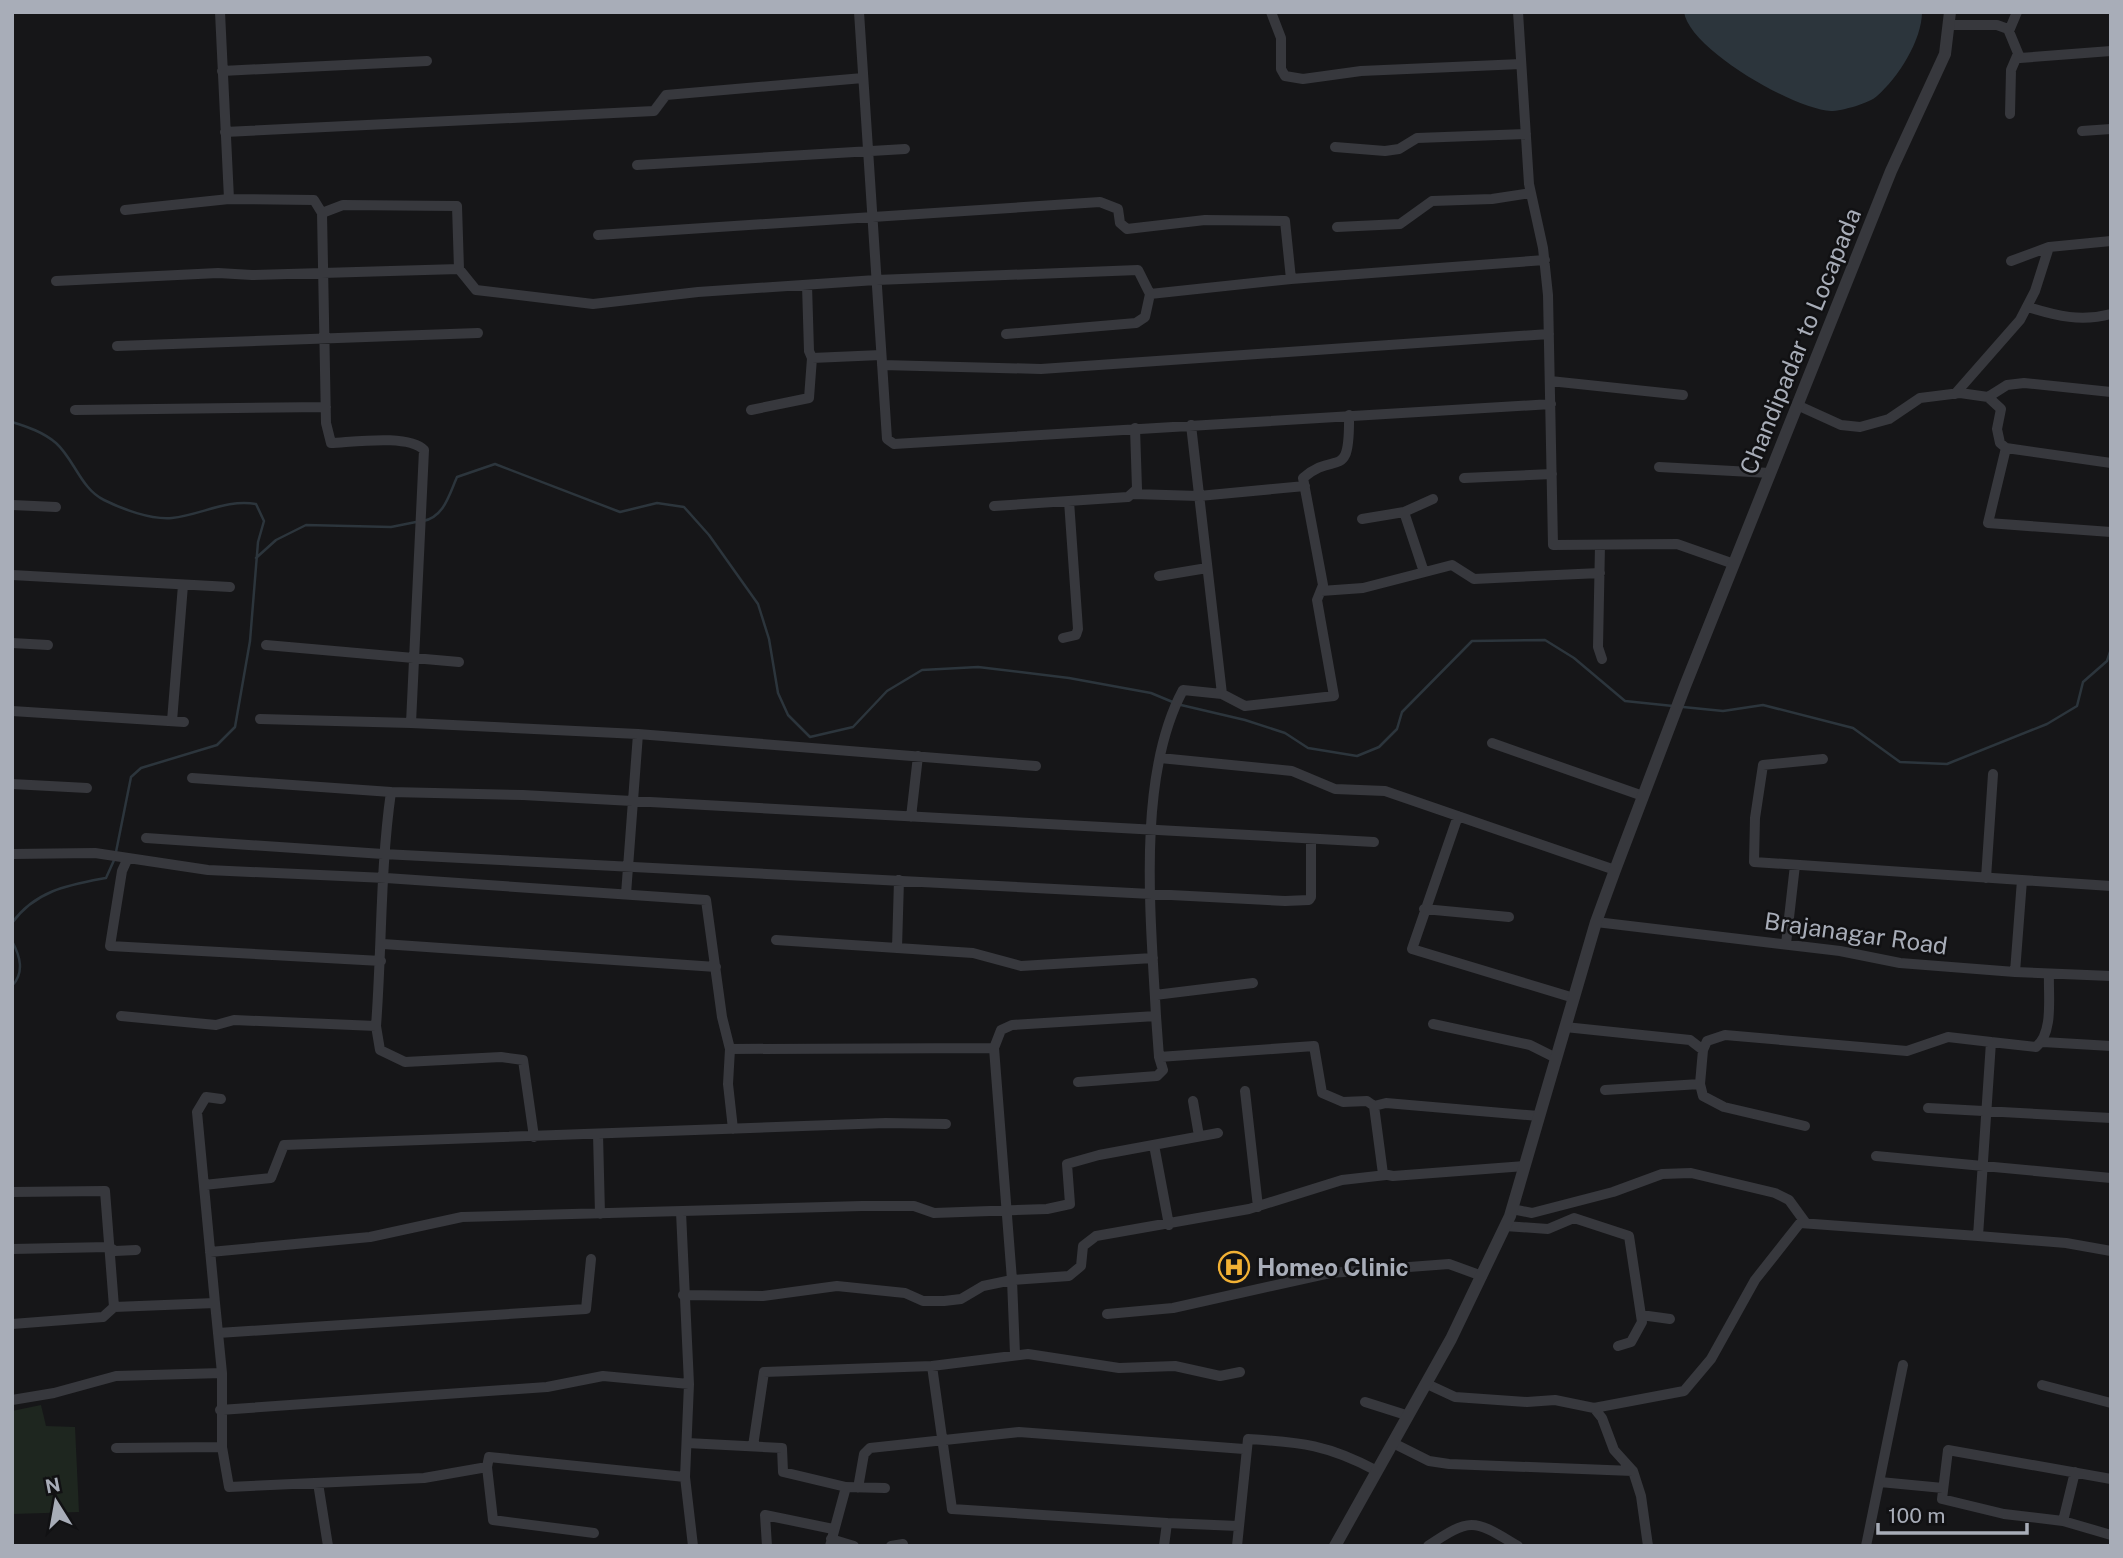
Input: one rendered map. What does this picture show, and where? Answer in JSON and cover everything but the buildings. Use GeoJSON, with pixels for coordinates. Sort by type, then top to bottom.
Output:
{"type":"FeatureCollection","features":[{"type":"Feature","properties":{"kind":"street"},"geometry":{"type":"LineString","coordinates":[[220,12],[229,199]]}},
{"type":"Feature","properties":{"kind":"street"},"geometry":{"type":"LineString","coordinates":[[859,12],[887,439],[894,444],[1551,404]]}},
{"type":"Feature","properties":{"kind":"street"},"geometry":{"type":"LineString","coordinates":[[1271,12],[1280,38],[1281,69],[1285,76],[1303,79],[1361,71],[1521,64]]}},
{"type":"Feature","properties":{"kind":"street"},"geometry":{"type":"LineString","coordinates":[[1518,12],[1531,192],[1545,260],[1553,545],[1677,544],[1734,564]]}},
{"type":"Feature","properties":{"kind":"street"},"geometry":{"type":"LineString","coordinates":[[2010,114],[2011,69],[2017,56],[2009,31],[2017,12]]}},
{"type":"Feature","properties":{"kind":"street"},"geometry":{"type":"LineString","coordinates":[[1950,19],[1997,25],[2009,31]]}},
{"type":"Feature","properties":{"kind":"street","name":"Chandipadar to Locapada"},"geometry":{"type":"LineString","coordinates":[[1335,1546],[1406,1415],[1427,1384],[1482,1276],[1512,1209],[1596,922],[1615,870],[1685,686],[1891,171],[1945,54],[1950,19]]}},
{"type":"Feature","properties":{"kind":"street"},"geometry":{"type":"LineString","coordinates":[[2017,56],[2032,58],[2111,51]]}},
{"type":"Feature","properties":{"kind":"street"},"geometry":{"type":"LineString","coordinates":[[222,71],[427,61]]}},
{"type":"Feature","properties":{"kind":"street"},"geometry":{"type":"LineString","coordinates":[[225,132],[654,111],[666,95],[863,79]]}},
{"type":"Feature","properties":{"kind":"street"},"geometry":{"type":"LineString","coordinates":[[2082,131],[2111,129]]}},
{"type":"Feature","properties":{"kind":"street"},"geometry":{"type":"LineString","coordinates":[[1335,147],[1385,151],[1399,149],[1417,138],[1526,134]]}},
{"type":"Feature","properties":{"kind":"street"},"geometry":{"type":"LineString","coordinates":[[637,165],[905,149]]}},
{"type":"Feature","properties":{"kind":"street"},"geometry":{"type":"LineString","coordinates":[[1337,227],[1400,224],[1432,201],[1492,199],[1531,192]]}},
{"type":"Feature","properties":{"kind":"street"},"geometry":{"type":"LineString","coordinates":[[125,210],[229,199],[314,200],[322,213],[326,407],[331,443],[401,441],[418,443],[424,450],[411,723]]}},
{"type":"Feature","properties":{"kind":"street"},"geometry":{"type":"LineString","coordinates":[[598,235],[1100,202],[1118,209],[1120,223],[1127,229],[1205,220],[1285,221],[1291,279]]}},
{"type":"Feature","properties":{"kind":"street"},"geometry":{"type":"LineString","coordinates":[[322,213],[343,205],[457,206],[458,269],[477,290],[593,304],[698,292],[876,280],[1138,270],[1150,294],[1145,317],[1136,323],[1006,334]]}},
{"type":"Feature","properties":{"kind":"street"},"geometry":{"type":"LineString","coordinates":[[2011,261],[2049,247],[2111,241]]}},
{"type":"Feature","properties":{"kind":"street"},"geometry":{"type":"LineString","coordinates":[[1955,394],[2028,307],[2049,247]]}},
{"type":"Feature","properties":{"kind":"street"},"geometry":{"type":"LineString","coordinates":[[1150,294],[1291,279],[1545,260]]}},
{"type":"Feature","properties":{"kind":"street"},"geometry":{"type":"LineString","coordinates":[[57,281],[218,273],[458,269]]}},
{"type":"Feature","properties":{"kind":"street"},"geometry":{"type":"LineString","coordinates":[[751,410],[809,398],[812,358],[809,351],[807,285]]}},
{"type":"Feature","properties":{"kind":"street"},"geometry":{"type":"LineString","coordinates":[[2028,307],[2063,318],[2091,318],[2111,314]]}},
{"type":"Feature","properties":{"kind":"street"},"geometry":{"type":"LineString","coordinates":[[117,346],[478,333]]}},
{"type":"Feature","properties":{"kind":"street"},"geometry":{"type":"LineString","coordinates":[[812,358],[1041,369],[1549,334]]}},
{"type":"Feature","properties":{"kind":"street"},"geometry":{"type":"LineString","coordinates":[[1550,381],[1683,395]]}},
{"type":"Feature","properties":{"kind":"street"},"geometry":{"type":"LineString","coordinates":[[1797,405],[1841,425],[1860,428],[1889,419],[1920,398],[1955,394],[1987,397],[2007,385],[2024,383],[2111,392]]}},
{"type":"Feature","properties":{"kind":"street"},"geometry":{"type":"LineString","coordinates":[[1987,397],[2001,410],[1997,429],[2000,443],[2006,448],[2111,463]]}},
{"type":"Feature","properties":{"kind":"street"},"geometry":{"type":"LineString","coordinates":[[75,410],[326,407]]}},
{"type":"Feature","properties":{"kind":"street"},"geometry":{"type":"LineString","coordinates":[[1078,1082],[1157,1076],[1163,1070],[1159,1057],[1153,958],[1151,830],[1160,758],[1172,710],[1182,690],[1222,694],[1245,706],[1334,695],[1317,600],[1323,585],[1303,478],[1311,471],[1337,464],[1343,459],[1349,444],[1349,415]]}},
{"type":"Feature","properties":{"kind":"street"},"geometry":{"type":"LineString","coordinates":[[1191,425],[1222,694]]}},
{"type":"Feature","properties":{"kind":"street"},"geometry":{"type":"LineString","coordinates":[[994,506],[1128,497],[1137,489],[1135,428]]}},
{"type":"Feature","properties":{"kind":"street"},"geometry":{"type":"LineString","coordinates":[[2006,448],[1988,523],[2111,532]]}},
{"type":"Feature","properties":{"kind":"street"},"geometry":{"type":"LineString","coordinates":[[1659,467],[1770,473]]}},
{"type":"Feature","properties":{"kind":"street"},"geometry":{"type":"LineString","coordinates":[[1464,478],[1552,474]]}},
{"type":"Feature","properties":{"kind":"street"},"geometry":{"type":"LineString","coordinates":[[1133,494],[1199,496],[1305,486]]}},
{"type":"Feature","properties":{"kind":"street"},"geometry":{"type":"LineString","coordinates":[[1362,519],[1404,512],[1433,499]]}},
{"type":"Feature","properties":{"kind":"street"},"geometry":{"type":"LineString","coordinates":[[1063,638],[1076,635],[1078,629],[1069,501]]}},
{"type":"Feature","properties":{"kind":"street"},"geometry":{"type":"LineString","coordinates":[[12,505],[55,508]]}},
{"type":"Feature","properties":{"kind":"street"},"geometry":{"type":"LineString","coordinates":[[1404,512],[1424,572]]}},
{"type":"Feature","properties":{"kind":"street"},"geometry":{"type":"LineString","coordinates":[[1600,545],[1598,647],[1602,659]]}},
{"type":"Feature","properties":{"kind":"street"},"geometry":{"type":"LineString","coordinates":[[1321,591],[1363,588],[1452,565],[1474,579],[1600,573]]}},
{"type":"Feature","properties":{"kind":"street"},"geometry":{"type":"LineString","coordinates":[[1159,576],[1207,568]]}},
{"type":"Feature","properties":{"kind":"street"},"geometry":{"type":"LineString","coordinates":[[12,575],[230,587]]}},
{"type":"Feature","properties":{"kind":"street"},"geometry":{"type":"LineString","coordinates":[[172,721],[183,585]]}},
{"type":"Feature","properties":{"kind":"street"},"geometry":{"type":"LineString","coordinates":[[12,643],[48,645]]}},
{"type":"Feature","properties":{"kind":"street"},"geometry":{"type":"LineString","coordinates":[[266,645],[459,662]]}},
{"type":"Feature","properties":{"kind":"street"},"geometry":{"type":"LineString","coordinates":[[12,711],[184,722]]}},
{"type":"Feature","properties":{"kind":"street"},"geometry":{"type":"LineString","coordinates":[[260,719],[638,734],[1036,766]]}},
{"type":"Feature","properties":{"kind":"street"},"geometry":{"type":"LineString","coordinates":[[626,894],[638,734]]}},
{"type":"Feature","properties":{"kind":"street"},"geometry":{"type":"LineString","coordinates":[[1492,743],[1643,796]]}},
{"type":"Feature","properties":{"kind":"street"},"geometry":{"type":"LineString","coordinates":[[911,817],[918,756]]}},
{"type":"Feature","properties":{"kind":"street"},"geometry":{"type":"LineString","coordinates":[[1160,758],[1292,771],[1335,789],[1385,791],[1615,870]]}},
{"type":"Feature","properties":{"kind":"street"},"geometry":{"type":"LineString","coordinates":[[1823,759],[1763,765],[1755,818],[1754,862],[2111,886]]}},
{"type":"Feature","properties":{"kind":"street"},"geometry":{"type":"LineString","coordinates":[[1986,878],[1993,774]]}},
{"type":"Feature","properties":{"kind":"street"},"geometry":{"type":"LineString","coordinates":[[192,778],[391,792],[633,801],[1374,842]]}},
{"type":"Feature","properties":{"kind":"street"},"geometry":{"type":"LineString","coordinates":[[12,784],[87,788]]}},
{"type":"Feature","properties":{"kind":"street"},"geometry":{"type":"LineString","coordinates":[[391,792],[383,854],[386,878],[376,1026],[380,1050],[405,1062],[501,1057],[523,1060],[534,1137]]}},
{"type":"Feature","properties":{"kind":"street"},"geometry":{"type":"LineString","coordinates":[[1458,816],[1412,949],[1574,998]]}},
{"type":"Feature","properties":{"kind":"street"},"geometry":{"type":"LineString","coordinates":[[146,838],[383,854],[1309,900],[1311,839]]}},
{"type":"Feature","properties":{"kind":"street"},"geometry":{"type":"LineString","coordinates":[[12,854],[95,853],[127,860],[208,870],[386,878],[706,900],[730,1049],[728,1084],[733,1129]]}},
{"type":"Feature","properties":{"kind":"street"},"geometry":{"type":"LineString","coordinates":[[127,860],[122,871],[110,946],[381,961]]}},
{"type":"Feature","properties":{"kind":"street"},"geometry":{"type":"LineString","coordinates":[[1786,944],[1795,865]]}},
{"type":"Feature","properties":{"kind":"street"},"geometry":{"type":"LineString","coordinates":[[897,948],[899,880]]}},
{"type":"Feature","properties":{"kind":"street"},"geometry":{"type":"LineString","coordinates":[[2015,972],[2022,880]]}},
{"type":"Feature","properties":{"kind":"street"},"geometry":{"type":"LineString","coordinates":[[1424,909],[1509,917]]}},
{"type":"Feature","properties":{"kind":"street","name":"Brajanagar Road"},"geometry":{"type":"LineString","coordinates":[[1596,922],[1868,955],[1899,963],[2111,976]]}},
{"type":"Feature","properties":{"kind":"street"},"geometry":{"type":"LineString","coordinates":[[776,940],[973,953],[1021,966],[1153,958]]}},
{"type":"Feature","properties":{"kind":"street"},"geometry":{"type":"LineString","coordinates":[[383,944],[716,967]]}},
{"type":"Feature","properties":{"kind":"street"},"geometry":{"type":"LineString","coordinates":[[2043,1042],[2049,974]]}},
{"type":"Feature","properties":{"kind":"street"},"geometry":{"type":"LineString","coordinates":[[1155,995],[1253,983]]}},
{"type":"Feature","properties":{"kind":"street"},"geometry":{"type":"LineString","coordinates":[[121,1016],[216,1025],[234,1020],[376,1026]]}},
{"type":"Feature","properties":{"kind":"street"},"geometry":{"type":"LineString","coordinates":[[1015,1354],[1008,1210],[994,1048],[1001,1031],[1012,1025],[1156,1016]]}},
{"type":"Feature","properties":{"kind":"street"},"geometry":{"type":"LineString","coordinates":[[1433,1024],[1530,1045],[1556,1058]]}},
{"type":"Feature","properties":{"kind":"street"},"geometry":{"type":"LineString","coordinates":[[1565,1027],[1690,1040],[1703,1051]]}},
{"type":"Feature","properties":{"kind":"street"},"geometry":{"type":"LineString","coordinates":[[1805,1126],[1716,1104],[1703,1096],[1700,1084],[1703,1051],[1707,1041],[1725,1035],[1907,1051],[1948,1037],[2036,1048],[2043,1042],[2111,1046]]}},
{"type":"Feature","properties":{"kind":"street"},"geometry":{"type":"LineString","coordinates":[[1978,1237],[1991,1042]]}},
{"type":"Feature","properties":{"kind":"street"},"geometry":{"type":"LineString","coordinates":[[1159,1057],[1314,1046],[1322,1093],[1343,1102],[1367,1101],[1374,1106],[1385,1174]]}},
{"type":"Feature","properties":{"kind":"street"},"geometry":{"type":"LineString","coordinates":[[730,1049],[994,1048]]}},
{"type":"Feature","properties":{"kind":"street"},"geometry":{"type":"LineString","coordinates":[[1605,1090],[1700,1084]]}},
{"type":"Feature","properties":{"kind":"street"},"geometry":{"type":"LineString","coordinates":[[1245,1091],[1258,1207]]}},
{"type":"Feature","properties":{"kind":"street"},"geometry":{"type":"LineString","coordinates":[[221,1098],[206,1097],[197,1112],[222,1373],[222,1447],[229,1487],[424,1478],[487,1466]]}},
{"type":"Feature","properties":{"kind":"street"},"geometry":{"type":"LineString","coordinates":[[1193,1101],[1199,1136]]}},
{"type":"Feature","properties":{"kind":"street"},"geometry":{"type":"LineString","coordinates":[[1374,1106],[1385,1103],[1539,1116]]}},
{"type":"Feature","properties":{"kind":"street"},"geometry":{"type":"LineString","coordinates":[[1928,1108],[2111,1118]]}},
{"type":"Feature","properties":{"kind":"street"},"geometry":{"type":"LineString","coordinates":[[204,1185],[271,1178],[284,1144],[946,1124]]}},
{"type":"Feature","properties":{"kind":"street"},"geometry":{"type":"LineString","coordinates":[[210,1252],[370,1237],[462,1217],[862,1206],[914,1206],[934,1213],[1047,1209],[1070,1204],[1068,1164],[1154,1144],[1218,1133]]}},
{"type":"Feature","properties":{"kind":"street"},"geometry":{"type":"LineString","coordinates":[[598,1134],[600,1214]]}},
{"type":"Feature","properties":{"kind":"street"},"geometry":{"type":"LineString","coordinates":[[1154,1144],[1169,1225]]}},
{"type":"Feature","properties":{"kind":"street"},"geometry":{"type":"LineString","coordinates":[[1876,1156],[2111,1178]]}},
{"type":"Feature","properties":{"kind":"street"},"geometry":{"type":"LineString","coordinates":[[683,1295],[763,1296],[836,1286],[905,1293],[923,1301],[944,1301],[961,1298],[983,1286],[1012,1280],[1069,1276],[1081,1266],[1083,1246],[1096,1236],[1258,1207],[1342,1180],[1385,1174],[1525,1166]]}},
{"type":"Feature","properties":{"kind":"street"},"geometry":{"type":"LineString","coordinates":[[1512,1209],[1532,1213],[1612,1192],[1662,1174],[1691,1173],[1775,1193],[1790,1200],[1805,1222]]}},
{"type":"Feature","properties":{"kind":"street"},"geometry":{"type":"LineString","coordinates":[[12,1192],[105,1191],[114,1307]]}},
{"type":"Feature","properties":{"kind":"street"},"geometry":{"type":"LineString","coordinates":[[681,1212],[689,1384],[685,1477],[692,1546]]}},
{"type":"Feature","properties":{"kind":"street"},"geometry":{"type":"LineString","coordinates":[[1505,1226],[1548,1229],[1574,1218],[1599,1228],[1626,1234],[1632,1245],[1642,1322],[1631,1342],[1618,1346]]}},
{"type":"Feature","properties":{"kind":"street"},"geometry":{"type":"LineString","coordinates":[[1427,1384],[1455,1397],[1527,1402],[1555,1400],[1594,1408],[1684,1391],[1711,1359],[1755,1280],[1800,1223],[1805,1222],[2066,1243],[2111,1251]]}},
{"type":"Feature","properties":{"kind":"street"},"geometry":{"type":"LineString","coordinates":[[12,1249],[109,1247],[115,1251],[135,1250]]}},
{"type":"Feature","properties":{"kind":"street"},"geometry":{"type":"LineString","coordinates":[[218,1333],[586,1309],[591,1259]]}},
{"type":"Feature","properties":{"kind":"street"},"geometry":{"type":"LineString","coordinates":[[1107,1314],[1173,1308],[1330,1273],[1449,1264],[1482,1276]]}},
{"type":"Feature","properties":{"kind":"street"},"geometry":{"type":"LineString","coordinates":[[12,1324],[103,1317],[114,1307],[215,1303]]}},
{"type":"Feature","properties":{"kind":"street"},"geometry":{"type":"LineString","coordinates":[[1641,1315],[1670,1319]]}},
{"type":"Feature","properties":{"kind":"street"},"geometry":{"type":"LineString","coordinates":[[753,1446],[764,1372],[932,1366],[1015,1354],[1119,1368],[1174,1366],[1220,1376],[1240,1372]]}},
{"type":"Feature","properties":{"kind":"street"},"geometry":{"type":"LineString","coordinates":[[1866,1546],[1903,1365]]}},
{"type":"Feature","properties":{"kind":"street"},"geometry":{"type":"LineString","coordinates":[[932,1366],[952,1509],[1238,1526]]}},
{"type":"Feature","properties":{"kind":"street"},"geometry":{"type":"LineString","coordinates":[[12,1400],[116,1376],[222,1373]]}},
{"type":"Feature","properties":{"kind":"street"},"geometry":{"type":"LineString","coordinates":[[220,1410],[547,1387],[603,1376],[689,1384]]}},
{"type":"Feature","properties":{"kind":"street"},"geometry":{"type":"LineString","coordinates":[[2042,1385],[2111,1403]]}},
{"type":"Feature","properties":{"kind":"street"},"geometry":{"type":"LineString","coordinates":[[1365,1402],[1406,1415]]}},
{"type":"Feature","properties":{"kind":"street"},"geometry":{"type":"LineString","coordinates":[[1594,1408],[1602,1418],[1614,1450],[1633,1471],[1641,1496],[1648,1546]]}},
{"type":"Feature","properties":{"kind":"street"},"geometry":{"type":"LineString","coordinates":[[831,1538],[867,1450],[1019,1432],[1244,1449]]}},
{"type":"Feature","properties":{"kind":"street"},"geometry":{"type":"LineString","coordinates":[[1237,1546],[1244,1449],[1248,1439],[1315,1445],[1343,1453],[1377,1471]]}},
{"type":"Feature","properties":{"kind":"street"},"geometry":{"type":"LineString","coordinates":[[687,1443],[782,1448],[783,1472],[852,1487],[885,1488]]}},
{"type":"Feature","properties":{"kind":"street"},"geometry":{"type":"LineString","coordinates":[[1393,1443],[1429,1461],[1449,1464],[1633,1471]]}},
{"type":"Feature","properties":{"kind":"street"},"geometry":{"type":"LineString","coordinates":[[116,1448],[222,1447]]}},
{"type":"Feature","properties":{"kind":"street"},"geometry":{"type":"LineString","coordinates":[[2111,1479],[1948,1450],[1942,1499],[2004,1514],[2063,1521],[2111,1535]]}},
{"type":"Feature","properties":{"kind":"street"},"geometry":{"type":"LineString","coordinates":[[594,1533],[493,1520],[487,1466],[489,1457],[685,1477]]}},
{"type":"Feature","properties":{"kind":"street"},"geometry":{"type":"LineString","coordinates":[[2063,1521],[2075,1472]]}},
{"type":"Feature","properties":{"kind":"street"},"geometry":{"type":"LineString","coordinates":[[1880,1482],[1943,1488]]}},
{"type":"Feature","properties":{"kind":"street"},"geometry":{"type":"LineString","coordinates":[[318,1483],[328,1546]]}},
{"type":"Feature","properties":{"kind":"street"},"geometry":{"type":"LineString","coordinates":[[767,1546],[765,1515],[854,1546]]}},
{"type":"Feature","properties":{"kind":"street"},"geometry":{"type":"LineString","coordinates":[[1164,1546],[1167,1523]]}},
{"type":"Feature","properties":{"kind":"street"},"geometry":{"type":"LineString","coordinates":[[1430,1545],[1450,1530],[1471,1524],[1485,1527],[1516,1545]]}},
{"type":"Feature","properties":{"kind":"street"},"geometry":{"type":"LineString","coordinates":[[891,1546],[904,1544]]}},
{"type":"Feature","properties":{"kind":"shaded area"},"geometry":{"type":"Polygon","coordinates":[[[1684,12],[1922,12],[1913,46],[1885,88],[1868,101],[1831,111],[1794,100],[1746,75],[1704,43],[1690,27],[1684,12]]]}},
{"type":"Feature","properties":{"kind":"shaded area"},"geometry":{"type":"Polygon","coordinates":[[[41,1405],[46,1426],[75,1427],[79,1512],[12,1514],[12,1411],[41,1405]]]}},
{"type":"Feature","properties":{"kind":"waterway"},"geometry":{"type":"LineString","coordinates":[[12,422],[41,433],[56,443],[89,489],[119,507],[146,516],[172,518],[224,505],[256,504],[264,521],[258,542],[250,641],[235,727],[217,745],[141,768],[131,777],[116,852]]}},
{"type":"Feature","properties":{"kind":"waterway"},"geometry":{"type":"LineString","coordinates":[[423,521],[441,510],[457,477],[495,464],[620,512],[657,503],[684,507],[709,535],[758,604],[769,639],[778,693],[788,715],[810,737],[853,727],[887,691],[922,670],[978,667],[1069,678],[1151,693],[1175,703]]}},
{"type":"Feature","properties":{"kind":"waterway"},"geometry":{"type":"LineString","coordinates":[[256,558],[276,540],[306,525],[391,527],[416,522]]}},
{"type":"Feature","properties":{"kind":"waterway"},"geometry":{"type":"LineString","coordinates":[[1181,705],[1245,720],[1285,733],[1308,748],[1357,756],[1379,747],[1397,729],[1402,712],[1472,641],[1545,640],[1574,658],[1625,701],[1673,706]]}},
{"type":"Feature","properties":{"kind":"waterway"},"geometry":{"type":"LineString","coordinates":[[1683,707],[1723,711],[1763,705],[1853,728],[1900,762],[1947,764],[2047,724],[2077,706],[2083,682],[2107,661],[2111,649]]}},
{"type":"Feature","properties":{"kind":"waterway"},"geometry":{"type":"LineString","coordinates":[[12,923],[21,912],[43,896],[66,887],[106,878],[115,858]]}},
{"type":"Feature","properties":{"kind":"waterway"},"geometry":{"type":"LineString","coordinates":[[12,941],[20,964],[19,975],[12,986]]}},
{"type":"Feature","properties":{"kind":"place","name":"Homeo Clinic"},"geometry":{"type":"Point","coordinates":[1234,1267]}}]}
